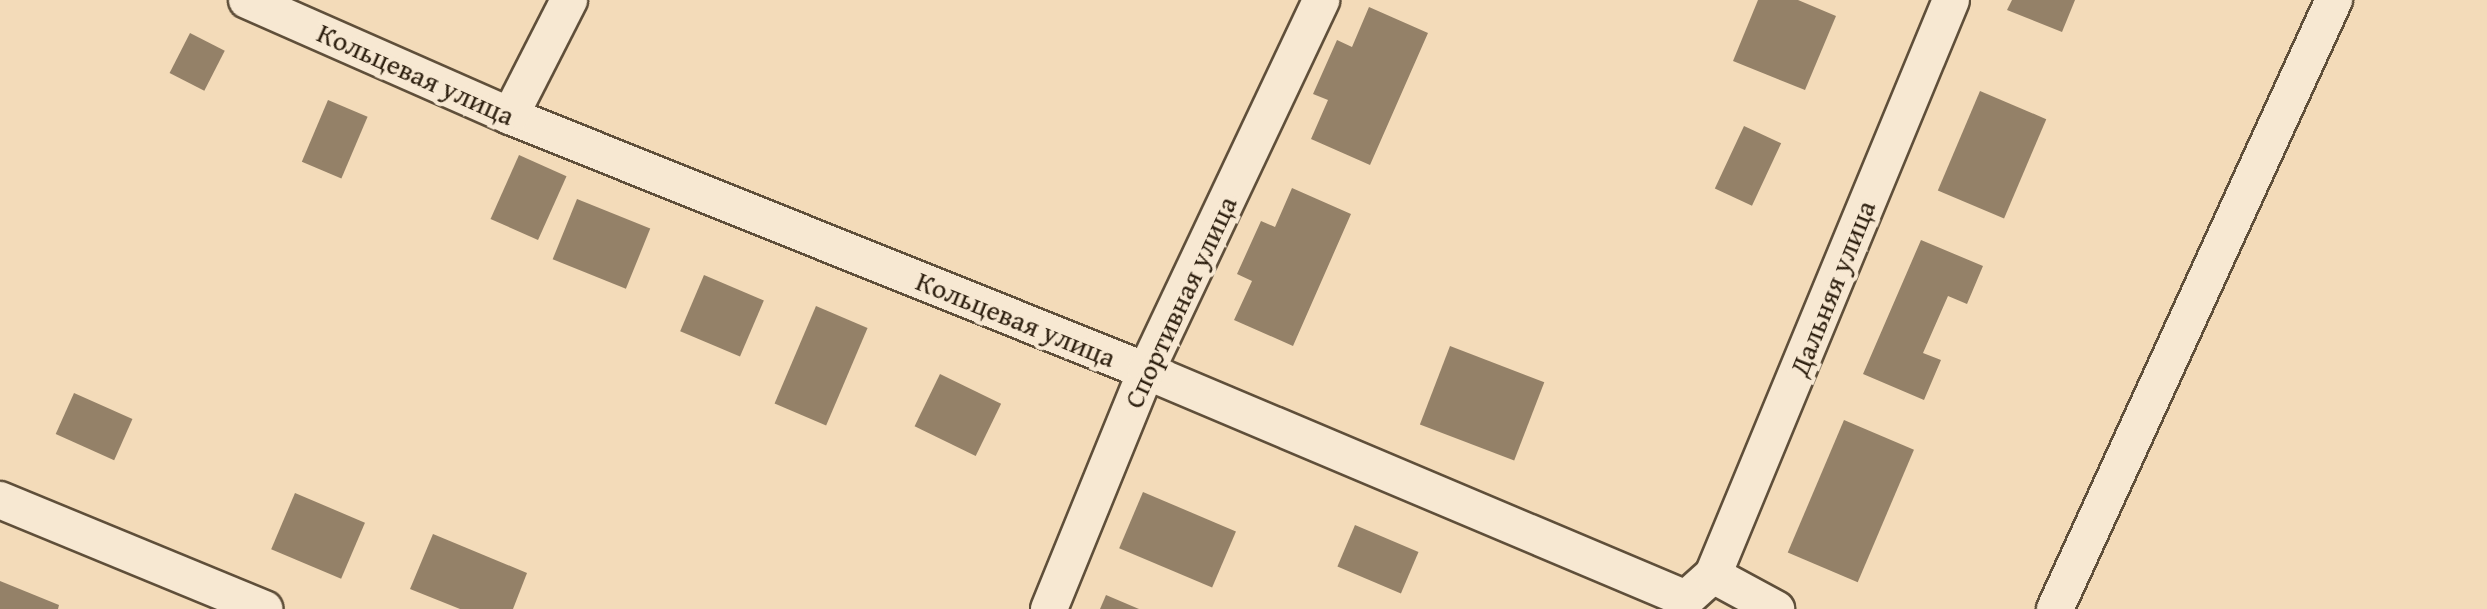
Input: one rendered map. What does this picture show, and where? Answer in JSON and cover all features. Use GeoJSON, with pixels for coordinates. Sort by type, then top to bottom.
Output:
{"type":"FeatureCollection","features":[{"type":"Feature","properties":{"kind":"street","name":"Кольцевая улица"},"geometry":{"type":"LineString","coordinates":[[247,0],[510,116],[1146,371],[1686,599],[1713,575]]}},
{"type":"Feature","properties":{"kind":"street"},"geometry":{"type":"LineString","coordinates":[[510,116],[569,0]]}},
{"type":"Feature","properties":{"kind":"street","name":"Спортивная улица"},"geometry":{"type":"LineString","coordinates":[[1049,609],[1146,371],[1321,0]]}},
{"type":"Feature","properties":{"kind":"street","name":"Дальняя улица"},"geometry":{"type":"LineString","coordinates":[[1713,575],[1951,0]]}},
{"type":"Feature","properties":{"kind":"street"},"geometry":{"type":"LineString","coordinates":[[2055,609],[2334,0]]}},
{"type":"Feature","properties":{"kind":"street"},"geometry":{"type":"LineString","coordinates":[[0,500],[264,609]]}},
{"type":"Feature","properties":{"kind":"street"},"geometry":{"type":"LineString","coordinates":[[1713,575],[1776,609]]}},
{"type":"Feature","properties":{"kind":"building"},"geometry":{"type":"Polygon","coordinates":[[[1758,0],[1798,0],[1836,16],[1805,90],[1733,61],[1758,0]]]}},
{"type":"Feature","properties":{"kind":"building"},"geometry":{"type":"Polygon","coordinates":[[[2012,0],[2075,0],[2062,32],[2007,10],[2012,0]]]}},
{"type":"Feature","properties":{"kind":"building"},"geometry":{"type":"Polygon","coordinates":[[[1369,7],[1428,33],[1370,165],[1311,139],[1328,100],[1313,94],[1337,40],[1352,47],[1369,7]]]}},
{"type":"Feature","properties":{"kind":"building"},"geometry":{"type":"Polygon","coordinates":[[[190,33],[225,51],[204,91],[170,73],[190,33]]]}},
{"type":"Feature","properties":{"kind":"building"},"geometry":{"type":"Polygon","coordinates":[[[1980,91],[2046,119],[2004,219],[1938,190],[1980,91]]]}},
{"type":"Feature","properties":{"kind":"building"},"geometry":{"type":"Polygon","coordinates":[[[328,100],[368,117],[341,178],[302,162],[328,100]]]}},
{"type":"Feature","properties":{"kind":"building"},"geometry":{"type":"Polygon","coordinates":[[[1744,126],[1781,143],[1752,206],[1715,189],[1744,126]]]}},
{"type":"Feature","properties":{"kind":"building"},"geometry":{"type":"Polygon","coordinates":[[[519,155],[567,176],[538,240],[491,219],[519,155]]]}},
{"type":"Feature","properties":{"kind":"building"},"geometry":{"type":"Polygon","coordinates":[[[1292,188],[1351,214],[1293,346],[1234,320],[1252,281],[1237,274],[1261,221],[1275,227],[1292,188]]]}},
{"type":"Feature","properties":{"kind":"building"},"geometry":{"type":"Polygon","coordinates":[[[577,199],[650,229],[626,289],[553,259],[577,199]]]}},
{"type":"Feature","properties":{"kind":"building"},"geometry":{"type":"Polygon","coordinates":[[[1921,240],[1983,266],[1967,304],[1948,296],[1923,353],[1941,360],[1924,400],[1863,374],[1921,240]]]}},
{"type":"Feature","properties":{"kind":"building"},"geometry":{"type":"Polygon","coordinates":[[[704,275],[764,300],[740,357],[680,331],[704,275]]]}},
{"type":"Feature","properties":{"kind":"building"},"geometry":{"type":"Polygon","coordinates":[[[816,306],[868,328],[826,425],[775,404],[816,306]]]}},
{"type":"Feature","properties":{"kind":"building"},"geometry":{"type":"Polygon","coordinates":[[[1450,346],[1544,382],[1514,461],[1420,424],[1450,346]]]}},
{"type":"Feature","properties":{"kind":"building"},"geometry":{"type":"Polygon","coordinates":[[[940,374],[1001,404],[976,456],[915,426],[940,374]]]}},
{"type":"Feature","properties":{"kind":"building"},"geometry":{"type":"Polygon","coordinates":[[[74,393],[132,419],[114,460],[56,434],[74,393]]]}},
{"type":"Feature","properties":{"kind":"building"},"geometry":{"type":"Polygon","coordinates":[[[1844,420],[1914,450],[1858,582],[1788,553],[1844,420]]]}},
{"type":"Feature","properties":{"kind":"building"},"geometry":{"type":"Polygon","coordinates":[[[1143,492],[1236,531],[1212,588],[1119,548],[1143,492]]]}},
{"type":"Feature","properties":{"kind":"building"},"geometry":{"type":"Polygon","coordinates":[[[295,493],[365,523],[341,579],[271,549],[295,493]]]}},
{"type":"Feature","properties":{"kind":"building"},"geometry":{"type":"Polygon","coordinates":[[[1355,525],[1419,552],[1401,593],[1337,566],[1355,525]]]}},
{"type":"Feature","properties":{"kind":"building"},"geometry":{"type":"Polygon","coordinates":[[[433,534],[527,573],[513,609],[460,609],[410,589],[433,534]]]}},
{"type":"Feature","properties":{"kind":"building"},"geometry":{"type":"Polygon","coordinates":[[[0,581],[59,605],[58,609],[0,609],[0,581]]]}},
{"type":"Feature","properties":{"kind":"building"},"geometry":{"type":"Polygon","coordinates":[[[1106,595],[1139,609],[1100,609],[1106,595]]]}}]}
